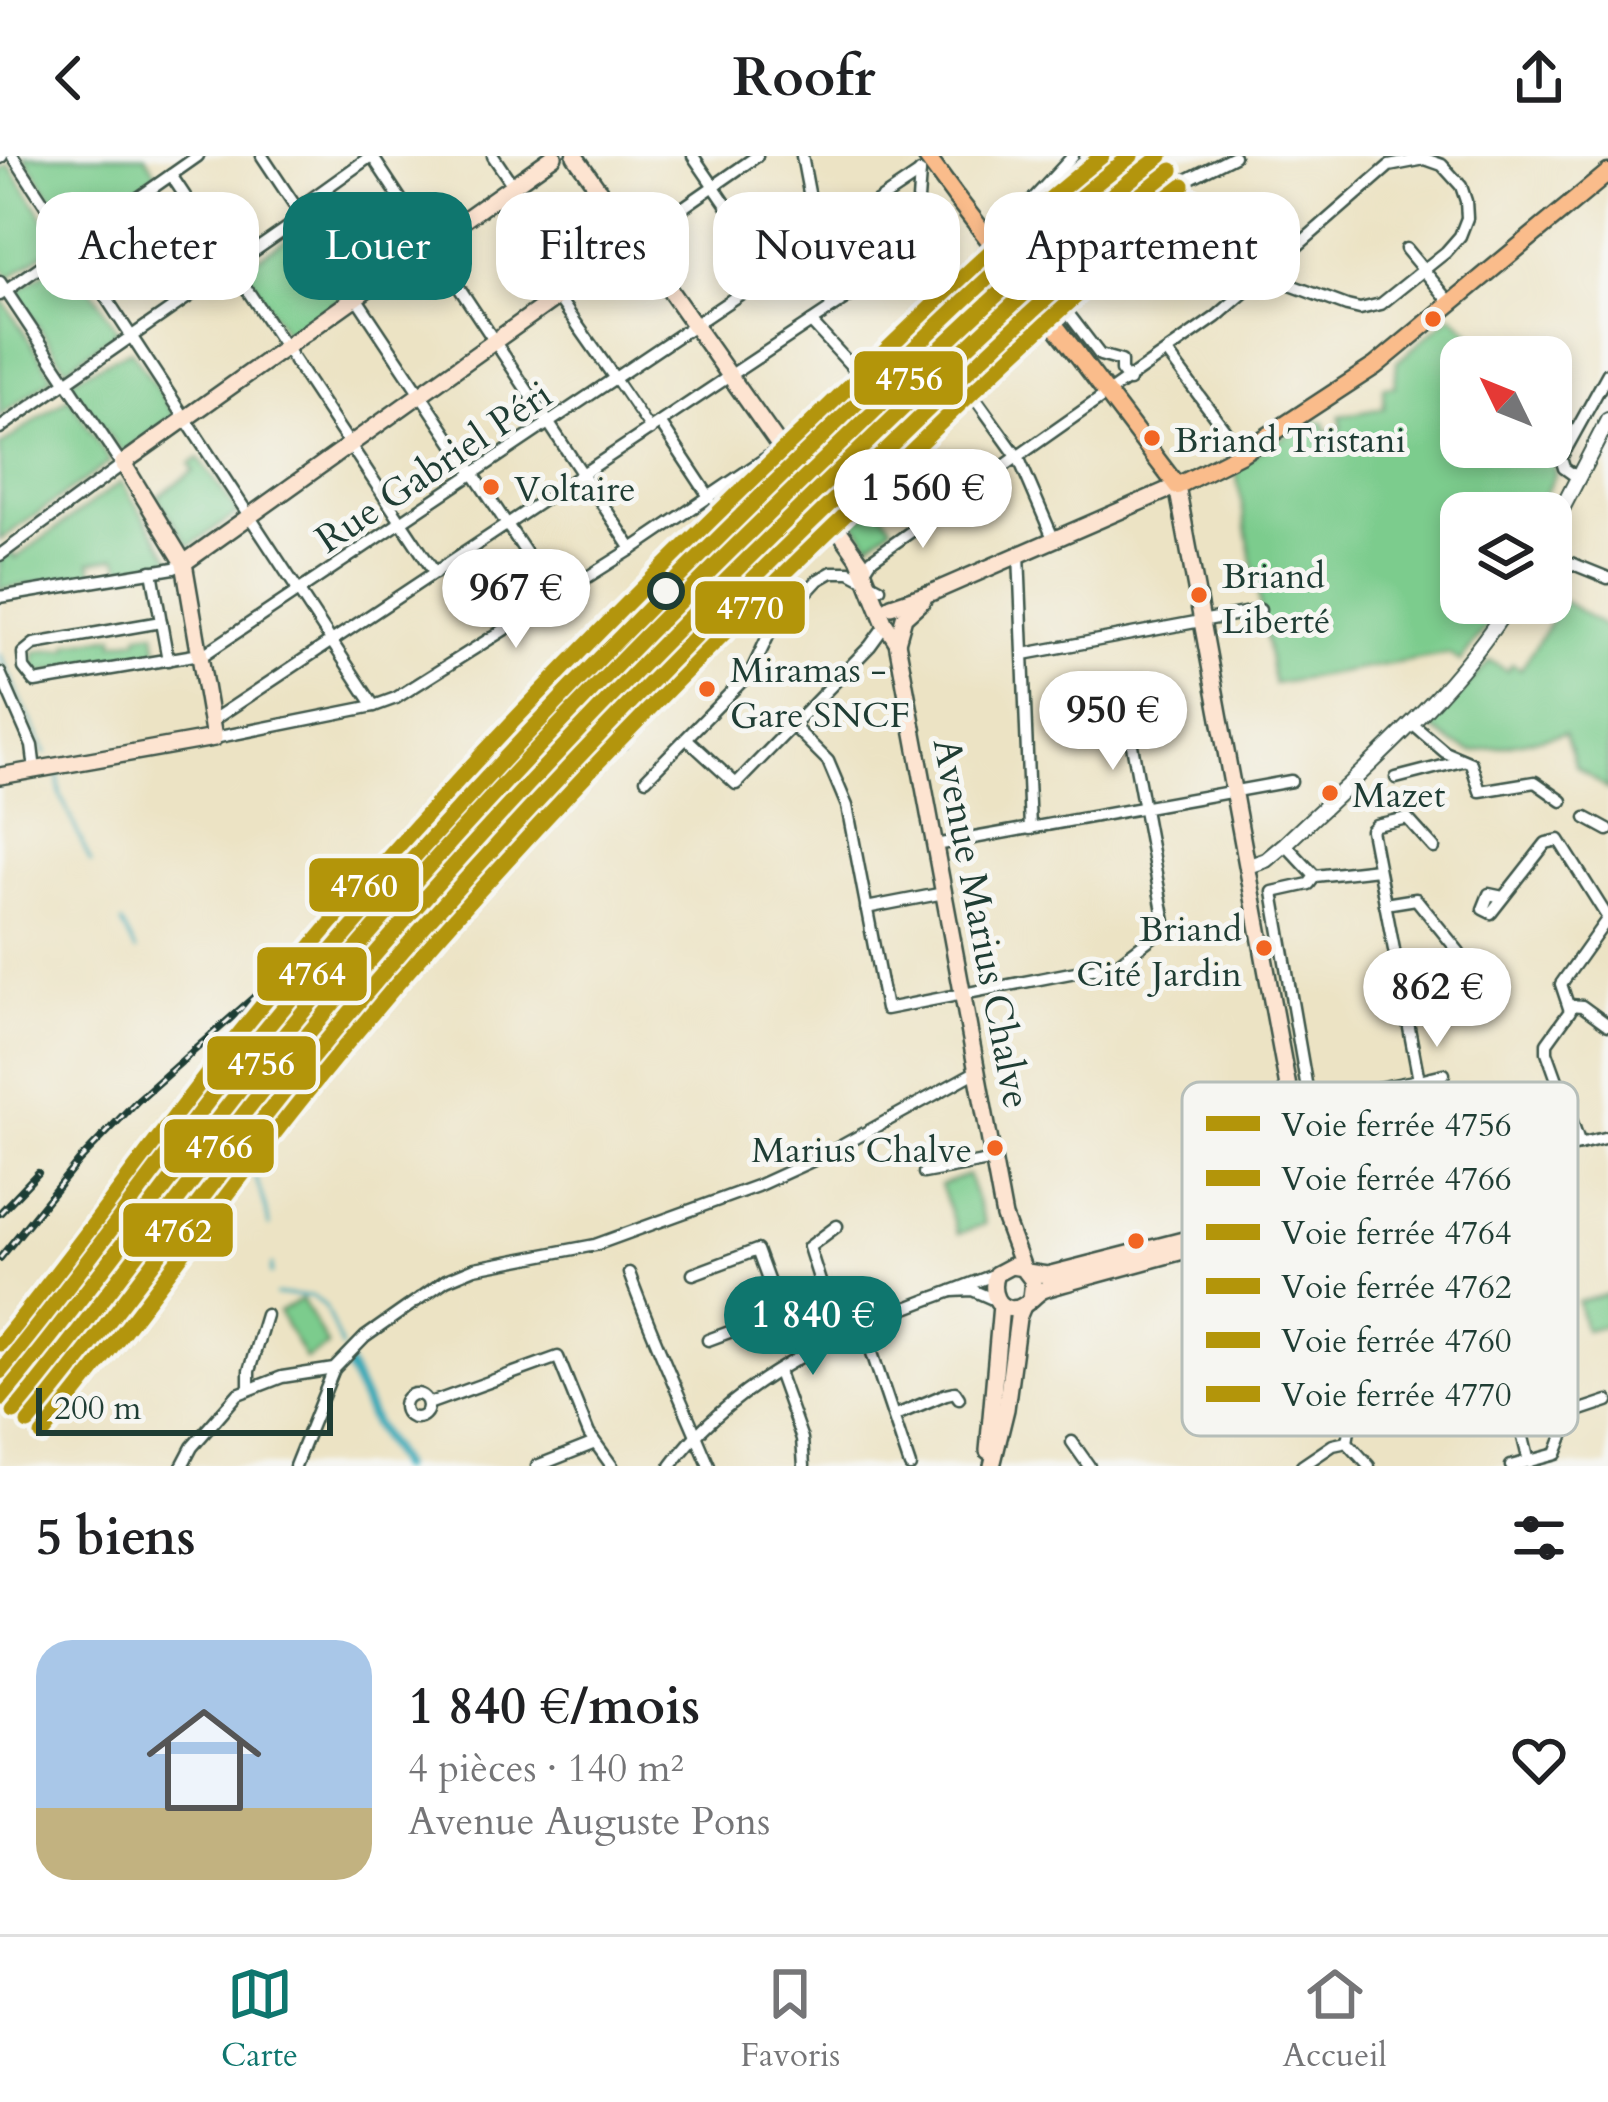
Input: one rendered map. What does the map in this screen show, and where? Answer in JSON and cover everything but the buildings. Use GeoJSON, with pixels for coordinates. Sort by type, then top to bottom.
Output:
{"type":"FeatureCollection","features":[{"type":"Feature","properties":{"kind":"main road"},"geometry":{"type":"LineString","coordinates":[[472,214],[554,156]]}},
{"type":"Feature","properties":{"kind":"main road"},"geometry":{"type":"LineString","coordinates":[[575,156],[600,192]]}},
{"type":"Feature","properties":{"kind":"main road"},"geometry":{"type":"LineString","coordinates":[[923,162],[956,197],[1177,486],[1295,1082]]}},
{"type":"Feature","properties":{"kind":"main road"},"geometry":{"type":"LineString","coordinates":[[894,620],[933,592],[1177,486],[1242,452],[1375,366],[1608,173]]}},
{"type":"Feature","properties":{"kind":"main road"},"geometry":{"type":"LineString","coordinates":[[0,776],[214,738],[184,563],[122,465],[349,300]]}},
{"type":"Feature","properties":{"kind":"main road"},"geometry":{"type":"LineString","coordinates":[[184,563],[551,300]]}},
{"type":"Feature","properties":{"kind":"main road"},"geometry":{"type":"LineString","coordinates":[[677,300],[894,620]]}},
{"type":"Feature","properties":{"kind":"main road"},"geometry":{"type":"LineString","coordinates":[[863,569],[880,588],[894,620]]}},
{"type":"Feature","properties":{"kind":"main road","name":"Avenue Marius Chalve"},"geometry":{"type":"LineString","coordinates":[[894,620],[1004,1216],[1025,1270]]}},
{"type":"Feature","properties":{"kind":"main road"},"geometry":{"type":"LineString","coordinates":[[187,742],[213,720]]}},
{"type":"Feature","properties":{"kind":"main road","name":"Avenue Marius Chalve"},"geometry":{"type":"LineString","coordinates":[[998,1272],[1004,1216]]}},
{"type":"Feature","properties":{"kind":"main road"},"geometry":{"type":"LineString","coordinates":[[990,1466],[999,1303],[992,1287],[998,1272],[1011,1266],[1047,1275],[1182,1240]]}},
{"type":"Feature","properties":{"kind":"main road"},"geometry":{"type":"LineString","coordinates":[[999,1303],[1012,1308],[1073,1280],[1182,1251]]}},
{"type":"Feature","properties":{"kind":"main road"},"geometry":{"type":"LineString","coordinates":[[990,1466],[1006,1409],[1018,1318],[1033,1281],[1025,1270]]}},
{"type":"Feature","properties":{"kind":"street"},"geometry":{"type":"LineString","coordinates":[[14,156],[38,192]]}},
{"type":"Feature","properties":{"kind":"street"},"geometry":{"type":"LineString","coordinates":[[147,192],[197,156]]}},
{"type":"Feature","properties":{"kind":"street"},"geometry":{"type":"LineString","coordinates":[[262,156],[286,192]]}},
{"type":"Feature","properties":{"kind":"street"},"geometry":{"type":"LineString","coordinates":[[326,192],[371,156],[396,192]]}},
{"type":"Feature","properties":{"kind":"street"},"geometry":{"type":"LineString","coordinates":[[493,156],[518,192]]}},
{"type":"Feature","properties":{"kind":"street"},"geometry":{"type":"LineString","coordinates":[[693,156],[717,192]]}},
{"type":"Feature","properties":{"kind":"street"},"geometry":{"type":"LineString","coordinates":[[689,204],[757,156]]}},
{"type":"Feature","properties":{"kind":"street"},"geometry":{"type":"LineString","coordinates":[[802,156],[808,192]]}},
{"type":"Feature","properties":{"kind":"street"},"geometry":{"type":"LineString","coordinates":[[214,738],[374,706],[434,676],[710,498],[774,454],[968,269],[1073,156]]}},
{"type":"Feature","properties":{"kind":"street"},"geometry":{"type":"LineString","coordinates":[[1163,192],[1234,156]]}},
{"type":"Feature","properties":{"kind":"street"},"geometry":{"type":"LineString","coordinates":[[1300,242],[1380,174],[1405,161],[1425,159],[1442,165],[1461,186],[1467,218],[1460,236],[1381,304],[1360,309],[1300,288]]}},
{"type":"Feature","properties":{"kind":"street"},"geometry":{"type":"LineString","coordinates":[[213,720],[898,264],[915,243],[923,162]]}},
{"type":"Feature","properties":{"kind":"street","name":"Rue Gabriel Péri"},"geometry":{"type":"LineString","coordinates":[[883,192],[923,162]]}},
{"type":"Feature","properties":{"kind":"street"},"geometry":{"type":"LineString","coordinates":[[171,175],[183,192]]}},
{"type":"Feature","properties":{"kind":"street"},"geometry":{"type":"LineString","coordinates":[[259,245],[283,226]]}},
{"type":"Feature","properties":{"kind":"street"},"geometry":{"type":"LineString","coordinates":[[1406,249],[1450,303]]}},
{"type":"Feature","properties":{"kind":"street"},"geometry":{"type":"LineString","coordinates":[[0,555],[122,465],[2,289],[36,267]]}},
{"type":"Feature","properties":{"kind":"street"},"geometry":{"type":"LineString","coordinates":[[110,300],[374,706]]}},
{"type":"Feature","properties":{"kind":"street"},"geometry":{"type":"LineString","coordinates":[[0,428],[184,300]]}},
{"type":"Feature","properties":{"kind":"street"},"geometry":{"type":"LineString","coordinates":[[255,300],[435,573]]}},
{"type":"Feature","properties":{"kind":"street"},"geometry":{"type":"LineString","coordinates":[[358,300],[556,598]]}},
{"type":"Feature","properties":{"kind":"street"},"geometry":{"type":"LineString","coordinates":[[467,300],[632,549]]}},
{"type":"Feature","properties":{"kind":"street"},"geometry":{"type":"LineString","coordinates":[[560,300],[710,498]]}},
{"type":"Feature","properties":{"kind":"street","name":"Rue Gabriel Péri"},"geometry":{"type":"LineString","coordinates":[[202,654],[733,300]]}},
{"type":"Feature","properties":{"kind":"street"},"geometry":{"type":"LineString","coordinates":[[829,300],[831,308]]}},
{"type":"Feature","properties":{"kind":"street"},"geometry":{"type":"LineString","coordinates":[[947,506],[884,415],[971,331],[1012,300]]}},
{"type":"Feature","properties":{"kind":"street"},"geometry":{"type":"LineString","coordinates":[[1058,300],[1100,355],[1121,362],[1129,381]]}},
{"type":"Feature","properties":{"kind":"street"},"geometry":{"type":"LineString","coordinates":[[646,779],[751,672],[770,632],[818,580],[863,569],[1168,353],[1234,300]]}},
{"type":"Feature","properties":{"kind":"street"},"geometry":{"type":"LineString","coordinates":[[811,322],[857,372]]}},
{"type":"Feature","properties":{"kind":"street"},"geometry":{"type":"LineString","coordinates":[[1168,353],[1242,452]]}},
{"type":"Feature","properties":{"kind":"street"},"geometry":{"type":"LineString","coordinates":[[1578,478],[1564,468],[1561,458],[1608,373]]}},
{"type":"Feature","properties":{"kind":"street"},"geometry":{"type":"LineString","coordinates":[[973,395],[1019,459],[1053,538]]}},
{"type":"Feature","properties":{"kind":"street"},"geometry":{"type":"LineString","coordinates":[[1571,492],[1608,420]]}},
{"type":"Feature","properties":{"kind":"street"},"geometry":{"type":"LineString","coordinates":[[1019,553],[1030,829]]}},
{"type":"Feature","properties":{"kind":"street"},"geometry":{"type":"LineString","coordinates":[[1572,562],[1607,575]]}},
{"type":"Feature","properties":{"kind":"street"},"geometry":{"type":"LineString","coordinates":[[0,596],[184,563]]}},
{"type":"Feature","properties":{"kind":"street"},"geometry":{"type":"LineString","coordinates":[[152,571],[168,660]]}},
{"type":"Feature","properties":{"kind":"street"},"geometry":{"type":"LineString","coordinates":[[1024,654],[1260,610]]}},
{"type":"Feature","properties":{"kind":"street"},"geometry":{"type":"LineString","coordinates":[[687,739],[736,784],[894,620]]}},
{"type":"Feature","properties":{"kind":"street"},"geometry":{"type":"LineString","coordinates":[[161,622],[34,644],[22,660],[35,682],[202,654]]}},
{"type":"Feature","properties":{"kind":"street"},"geometry":{"type":"LineString","coordinates":[[1249,866],[1266,860],[1285,844],[1411,723],[1495,624]]}},
{"type":"Feature","properties":{"kind":"street"},"geometry":{"type":"LineString","coordinates":[[0,673],[32,746],[35,770]]}},
{"type":"Feature","properties":{"kind":"street"},"geometry":{"type":"LineString","coordinates":[[622,743],[622,729],[674,674]]}},
{"type":"Feature","properties":{"kind":"street"},"geometry":{"type":"LineString","coordinates":[[1411,723],[1445,752],[1474,766],[1480,790],[1535,782],[1562,801]]}},
{"type":"Feature","properties":{"kind":"street"},"geometry":{"type":"LineString","coordinates":[[793,726],[828,761],[847,806],[886,1009],[1117,964],[1163,929],[1129,729]]}},
{"type":"Feature","properties":{"kind":"street"},"geometry":{"type":"LineString","coordinates":[[1396,778],[1462,761]]}},
{"type":"Feature","properties":{"kind":"street"},"geometry":{"type":"LineString","coordinates":[[935,845],[1291,781]]}},
{"type":"Feature","properties":{"kind":"street"},"geometry":{"type":"LineString","coordinates":[[1419,1080],[1371,830],[1407,818],[1434,848]]}},
{"type":"Feature","properties":{"kind":"street"},"geometry":{"type":"LineString","coordinates":[[1586,818],[1608,830]]}},
{"type":"Feature","properties":{"kind":"street"},"geometry":{"type":"LineString","coordinates":[[1503,897],[1553,839],[1564,843],[1608,918],[1561,984],[1568,1017],[1547,1042],[1558,1082]]}},
{"type":"Feature","properties":{"kind":"street"},"geometry":{"type":"LineString","coordinates":[[1285,844],[1316,876]]}},
{"type":"Feature","properties":{"kind":"street"},"geometry":{"type":"LineString","coordinates":[[1297,1082],[1274,892],[1309,884],[1316,876],[1378,869]]}},
{"type":"Feature","properties":{"kind":"street"},"geometry":{"type":"LineString","coordinates":[[866,908],[944,892]]}},
{"type":"Feature","properties":{"kind":"street"},"geometry":{"type":"LineString","coordinates":[[1385,904],[1416,899],[1459,952],[1466,985],[1404,999]]}},
{"type":"Feature","properties":{"kind":"street"},"geometry":{"type":"LineString","coordinates":[[1569,1005],[1582,1006],[1608,1024]]}},
{"type":"Feature","properties":{"kind":"street"},"geometry":{"type":"LineString","coordinates":[[295,1466],[334,1369],[365,1337],[446,1280],[475,1268],[595,1245],[757,1186],[825,1155],[977,1071]]}},
{"type":"Feature","properties":{"kind":"street"},"geometry":{"type":"LineString","coordinates":[[1410,1082],[1444,1074]]}},
{"type":"Feature","properties":{"kind":"street"},"geometry":{"type":"LineString","coordinates":[[1578,1138],[1580,1144],[1608,1137]]}},
{"type":"Feature","properties":{"kind":"street"},"geometry":{"type":"LineString","coordinates":[[924,1173],[994,1160]]}},
{"type":"Feature","properties":{"kind":"street"},"geometry":{"type":"LineString","coordinates":[[815,1306],[821,1288],[809,1247],[837,1226]]}},
{"type":"Feature","properties":{"kind":"street"},"geometry":{"type":"LineString","coordinates":[[693,1274],[757,1250],[780,1313]]}},
{"type":"Feature","properties":{"kind":"street"},"geometry":{"type":"LineString","coordinates":[[671,1466],[696,1435],[778,1372],[862,1326],[998,1272]]}},
{"type":"Feature","properties":{"kind":"street"},"geometry":{"type":"LineString","coordinates":[[629,1273],[663,1365],[709,1466]]}},
{"type":"Feature","properties":{"kind":"street"},"geometry":{"type":"LineString","coordinates":[[952,1291],[972,1290],[999,1303]]}},
{"type":"Feature","properties":{"kind":"street"},"geometry":{"type":"LineString","coordinates":[[708,1340],[811,1301],[830,1343]]}},
{"type":"Feature","properties":{"kind":"street"},"geometry":{"type":"LineString","coordinates":[[249,1389],[266,1315]]}},
{"type":"Feature","properties":{"kind":"street"},"geometry":{"type":"LineString","coordinates":[[862,1326],[910,1466]]}},
{"type":"Feature","properties":{"kind":"street"},"geometry":{"type":"LineString","coordinates":[[428,1404],[558,1357],[595,1443],[612,1466]]}},
{"type":"Feature","properties":{"kind":"street"},"geometry":{"type":"LineString","coordinates":[[182,1466],[192,1447],[238,1394],[282,1377],[334,1369]]}},
{"type":"Feature","properties":{"kind":"street"},"geometry":{"type":"LineString","coordinates":[[778,1372],[802,1439],[804,1466]]}},
{"type":"Feature","properties":{"kind":"street"},"geometry":{"type":"LineString","coordinates":[[894,1416],[946,1394],[955,1392],[959,1398]]}},
{"type":"Feature","properties":{"kind":"street"},"geometry":{"type":"LineString","coordinates":[[1578,1411],[1608,1401]]}},
{"type":"Feature","properties":{"kind":"street"},"geometry":{"type":"LineString","coordinates":[[1347,1442],[1348,1436]]}},
{"type":"Feature","properties":{"kind":"street"},"geometry":{"type":"LineString","coordinates":[[1523,1436],[1529,1462]]}},
{"type":"Feature","properties":{"kind":"street"},"geometry":{"type":"LineString","coordinates":[[1072,1442],[1089,1466]]}},
{"type":"Feature","properties":{"kind":"street"},"geometry":{"type":"LineString","coordinates":[[1302,1466],[1333,1445],[1347,1442]]}},
{"type":"Feature","properties":{"kind":"street"},"geometry":{"type":"LineString","coordinates":[[1347,1442],[1369,1466]]}},
{"type":"Feature","properties":{"kind":"street"},"geometry":{"type":"LineString","coordinates":[[538,1466],[595,1443]]}},
{"type":"Feature","properties":{"kind":"street"},"geometry":{"type":"LineString","coordinates":[[1510,1466],[1554,1461]]}},
{"type":"Feature","properties":{"kind":"green space"},"geometry":{"type":"Polygon","coordinates":[[[24,156],[145,156],[157,174],[131,192],[48,192],[24,156]]]}},
{"type":"Feature","properties":{"kind":"green space"},"geometry":{"type":"Polygon","coordinates":[[[9,165],[36,206],[36,259],[9,278],[0,265],[0,171],[9,165]]]}},
{"type":"Feature","properties":{"kind":"green space"},"geometry":{"type":"Polygon","coordinates":[[[283,241],[283,300],[340,300],[288,338],[259,291],[259,257],[283,241]]]}},
{"type":"Feature","properties":{"kind":"green space"},"geometry":{"type":"Polygon","coordinates":[[[36,279],[36,300],[98,300],[118,331],[66,368],[16,293],[36,279]]]}},
{"type":"Feature","properties":{"kind":"green space"},"geometry":{"type":"Polygon","coordinates":[[[3,300],[53,377],[0,416],[0,302],[3,300]]]}},
{"type":"Feature","properties":{"kind":"green space"},"geometry":{"type":"Polygon","coordinates":[[[1452,315],[1475,336],[1440,336],[1440,468],[1554,468],[1555,475],[1546,492],[1440,492],[1440,624],[1488,624],[1460,662],[1449,654],[1274,684],[1235,466],[1313,420],[1324,422],[1326,432],[1342,428],[1340,416],[1384,408],[1383,387],[1395,386],[1397,362],[1452,315]]]}},
{"type":"Feature","properties":{"kind":"green space"},"geometry":{"type":"Polygon","coordinates":[[[131,350],[175,416],[122,453],[68,381],[131,350]]]}},
{"type":"Feature","properties":{"kind":"green space"},"geometry":{"type":"Polygon","coordinates":[[[69,397],[110,462],[0,540],[0,446],[69,397]]]}},
{"type":"Feature","properties":{"kind":"green space"},"geometry":{"type":"Polygon","coordinates":[[[199,458],[238,513],[189,546],[157,497],[194,471],[190,464],[199,458]]]}},
{"type":"Feature","properties":{"kind":"green space"},"geometry":{"type":"Polygon","coordinates":[[[121,482],[173,561],[122,569],[117,557],[90,562],[93,574],[0,589],[0,560],[11,552],[16,558],[121,482]]]}},
{"type":"Feature","properties":{"kind":"green space"},"geometry":{"type":"Polygon","coordinates":[[[878,506],[892,526],[870,543],[855,522],[878,506]]]}},
{"type":"Feature","properties":{"kind":"green space"},"geometry":{"type":"Polygon","coordinates":[[[1572,606],[1608,629],[1608,790],[1576,766],[1565,733],[1473,752],[1430,727],[1490,661],[1507,671],[1512,664],[1521,669],[1549,624],[1572,624],[1572,606]]]}},
{"type":"Feature","properties":{"kind":"green space"},"geometry":{"type":"Polygon","coordinates":[[[155,632],[158,654],[34,674],[35,652],[68,649],[69,644],[114,636],[114,643],[138,639],[139,634],[155,632]]]}},
{"type":"Feature","properties":{"kind":"green space"},"geometry":{"type":"Polygon","coordinates":[[[968,1175],[985,1224],[958,1234],[940,1185],[968,1175]]]}},
{"type":"Feature","properties":{"kind":"green space"},"geometry":{"type":"Polygon","coordinates":[[[1608,1294],[1608,1325],[1585,1330],[1578,1302],[1608,1294]]]}},
{"type":"Feature","properties":{"kind":"green space"},"geometry":{"type":"Polygon","coordinates":[[[302,1299],[328,1346],[305,1359],[279,1312],[302,1299]]]}},
{"type":"Feature","properties":{"kind":"waterway"},"geometry":{"type":"LineString","coordinates":[[0,655],[46,754]]}},
{"type":"Feature","properties":{"kind":"waterway"},"geometry":{"type":"LineString","coordinates":[[58,774],[60,794],[91,863]]}},
{"type":"Feature","properties":{"kind":"waterway"},"geometry":{"type":"LineString","coordinates":[[122,923],[136,951]]}},
{"type":"Feature","properties":{"kind":"waterway"},"geometry":{"type":"LineString","coordinates":[[240,1117],[269,1226]]}},
{"type":"Feature","properties":{"kind":"waterway"},"geometry":{"type":"LineString","coordinates":[[271,1274],[272,1265]]}},
{"type":"Feature","properties":{"kind":"waterway"},"geometry":{"type":"LineString","coordinates":[[276,1295],[312,1296],[325,1306],[342,1348]]}},
{"type":"Feature","properties":{"kind":"waterway"},"geometry":{"type":"LineString","coordinates":[[347,1363],[400,1466]]}},
{"type":"Feature","properties":{"kind":"railway"},"geometry":{"type":"LineString","coordinates":[[0,1258],[79,1161],[138,1100],[304,953],[442,841],[682,590]]}},
{"type":"Feature","properties":{"kind":"railway"},"geometry":{"type":"LineString","coordinates":[[197,1149],[260,1080]]}},
{"type":"Feature","properties":{"kind":"railway"},"geometry":{"type":"LineString","coordinates":[[0,1213],[38,1173]]}},
{"type":"Feature","properties":{"kind":"railway"},"geometry":{"type":"LineString","coordinates":[[0,1398],[28,1367]]}},
{"type":"Feature","properties":{"kind":"rail line","name":"4760"},"geometry":{"type":"LineString","coordinates":[[0,1344],[238,1035],[442,798],[733,498],[952,287],[1102,156]]}},
{"type":"Feature","properties":{"kind":"rail line","name":"4764"},"geometry":{"type":"LineString","coordinates":[[0,1372],[256,1041],[533,727],[679,577],[939,324],[1131,156]]}},
{"type":"Feature","properties":{"kind":"rail line","name":"4756"},"geometry":{"type":"LineString","coordinates":[[0,1400],[267,1056],[400,898],[539,746],[951,337],[1161,156]]}},
{"type":"Feature","properties":{"kind":"rail line","name":"4766"},"geometry":{"type":"LineString","coordinates":[[14,1412],[280,1068],[413,911],[552,759],[695,611],[962,351],[1172,170]]}},
{"type":"Feature","properties":{"kind":"rail line","name":"4762"},"geometry":{"type":"LineString","coordinates":[[28,1423],[295,1079],[428,921],[567,768],[711,620],[977,363],[1098,253],[1183,185]]}},
{"type":"Feature","properties":{"kind":"rail line","name":"4770"},"geometry":{"type":"LineString","coordinates":[[42,1435],[308,1091],[441,933],[724,634],[1072,300]]}},
{"type":"Feature","properties":{"kind":"place","name":"Briand Tristani"},"geometry":{"type":"Point","coordinates":[1152,438]}},
{"type":"Feature","properties":{"kind":"place","name":"Voltaire"},"geometry":{"type":"Point","coordinates":[491,487]}},
{"type":"Feature","properties":{"kind":"place","name":"Briand Liberté"},"geometry":{"type":"Point","coordinates":[1199,595]}},
{"type":"Feature","properties":{"kind":"place","name":"Miramas - Gare SNCF"},"geometry":{"type":"Point","coordinates":[707,689]}},
{"type":"Feature","properties":{"kind":"place","name":"Mazet"},"geometry":{"type":"Point","coordinates":[1330,793]}},
{"type":"Feature","properties":{"kind":"place","name":"Briand Cité Jardin"},"geometry":{"type":"Point","coordinates":[1264,948]}},
{"type":"Feature","properties":{"kind":"place","name":"Marius Chalve"},"geometry":{"type":"Point","coordinates":[995,1148]}}]}
